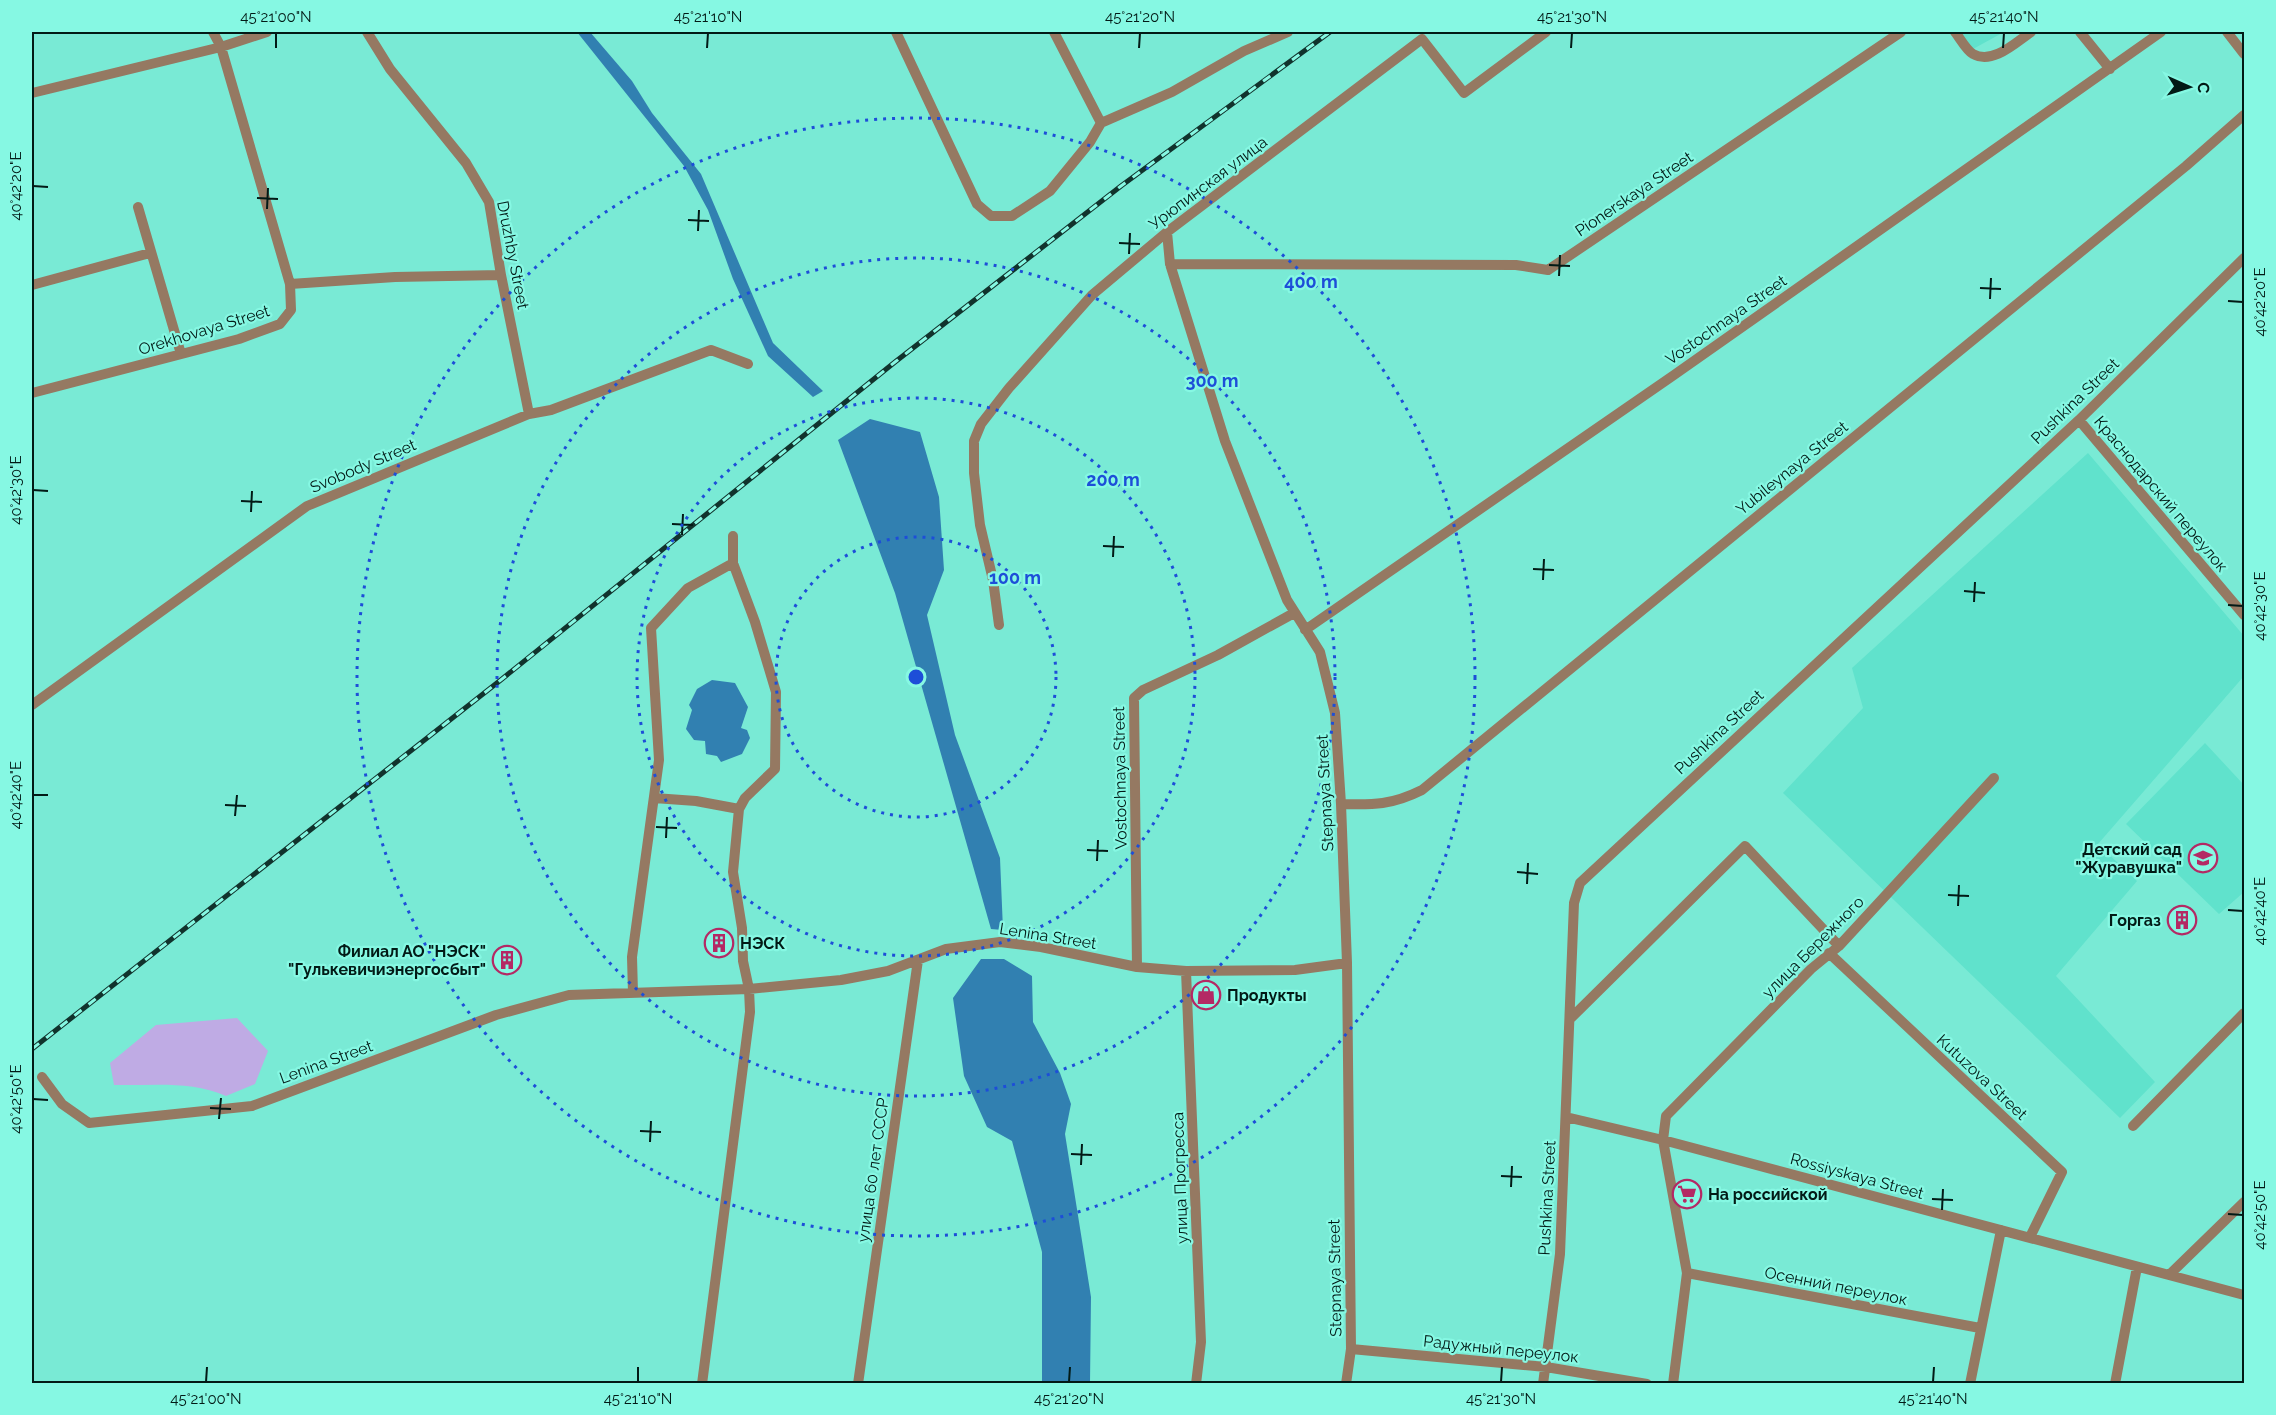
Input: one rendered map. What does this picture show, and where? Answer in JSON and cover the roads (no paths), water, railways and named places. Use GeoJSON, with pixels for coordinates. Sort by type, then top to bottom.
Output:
{"type":"FeatureCollection","features":[{"type":"Feature","properties":{"kind":"street","name":"Orekhovaya Street"},"geometry":{"type":"LineString","coordinates":[[32,393],[181,354],[280,324],[291,310],[290,284],[221,47],[213,32]]}},
{"type":"Feature","properties":{"kind":"street"},"geometry":{"type":"LineString","coordinates":[[32,93],[221,47],[267,32]]}},
{"type":"Feature","properties":{"kind":"street","name":"Druzhby Street"},"geometry":{"type":"LineString","coordinates":[[367,32],[390,69],[466,163],[489,202],[529,414]]}},
{"type":"Feature","properties":{"kind":"street"},"geometry":{"type":"LineString","coordinates":[[896,32],[977,204],[991,216],[1012,216],[1050,191],[1090,142],[1101,123],[1172,92],[1244,51],[1288,32]]}},
{"type":"Feature","properties":{"kind":"street"},"geometry":{"type":"LineString","coordinates":[[1054,32],[1101,123]]}},
{"type":"Feature","properties":{"kind":"street","name":"Урюпинская улица"},"geometry":{"type":"LineString","coordinates":[[999,625],[993,580],[980,525],[974,473],[974,441],[981,424],[1009,388],[1092,295],[1167,232],[1422,39],[1464,93],[1546,32]]}},
{"type":"Feature","properties":{"kind":"street","name":"Pionerskaya Street"},"geometry":{"type":"LineString","coordinates":[[1170,264],[1516,265],[1548,270],[1900,32]]}},
{"type":"Feature","properties":{"kind":"street"},"geometry":{"type":"LineString","coordinates":[[1955,32],[1971,53],[1983,58],[2000,54],[2031,32]]}},
{"type":"Feature","properties":{"kind":"street"},"geometry":{"type":"LineString","coordinates":[[2080,32],[2110,69]]}},
{"type":"Feature","properties":{"kind":"street","name":"Vostochnaya Street"},"geometry":{"type":"LineString","coordinates":[[1305,630],[1438,540],[2161,32]]}},
{"type":"Feature","properties":{"kind":"street"},"geometry":{"type":"LineString","coordinates":[[2227,32],[2244,54]]}},
{"type":"Feature","properties":{"kind":"street","name":"Yubileynaya Street"},"geometry":{"type":"LineString","coordinates":[[1341,804],[1381,805],[1401,801],[1422,790],[2186,166],[2244,115]]}},
{"type":"Feature","properties":{"kind":"street"},"geometry":{"type":"LineString","coordinates":[[138,207],[181,354]]}},
{"type":"Feature","properties":{"kind":"street","name":"Stepnaya Street"},"geometry":{"type":"LineString","coordinates":[[1167,232],[1170,264],[1225,441],[1294,613],[1320,652],[1335,713],[1347,963],[1351,1349],[1346,1383]]}},
{"type":"Feature","properties":{"kind":"street"},"geometry":{"type":"LineString","coordinates":[[32,285],[150,253]]}},
{"type":"Feature","properties":{"kind":"street","name":"Pushkina Street"},"geometry":{"type":"LineString","coordinates":[[1543,1383],[1560,1254],[1574,903],[1580,883],[2079,420],[2244,258]]}},
{"type":"Feature","properties":{"kind":"street"},"geometry":{"type":"LineString","coordinates":[[290,284],[395,277],[501,275]]}},
{"type":"Feature","properties":{"kind":"street","name":"Svobody Street"},"geometry":{"type":"LineString","coordinates":[[32,705],[307,506],[529,414],[551,410],[711,350],[748,364]]}},
{"type":"Feature","properties":{"kind":"street","name":"Краснодарский переулок"},"geometry":{"type":"LineString","coordinates":[[2079,420],[2244,615]]}},
{"type":"Feature","properties":{"kind":"street"},"geometry":{"type":"LineString","coordinates":[[702,1383],[750,1012],[749,989],[743,961],[742,928],[733,872],[739,809],[745,798],[775,769],[776,692],[755,622],[733,563],[733,536]]}},
{"type":"Feature","properties":{"kind":"street"},"geometry":{"type":"LineString","coordinates":[[633,993],[632,957],[659,760],[651,628],[688,588],[733,563]]}},
{"type":"Feature","properties":{"kind":"street","name":"Vostochnaya Street"},"geometry":{"type":"LineString","coordinates":[[1137,967],[1134,698],[1143,690],[1218,655],[1294,613]]}},
{"type":"Feature","properties":{"kind":"street","name":"улица Бережного"},"geometry":{"type":"LineString","coordinates":[[1663,1140],[1666,1116],[1839,946],[1994,778]]}},
{"type":"Feature","properties":{"kind":"street"},"geometry":{"type":"LineString","coordinates":[[654,798],[696,801],[739,809]]}},
{"type":"Feature","properties":{"kind":"street"},"geometry":{"type":"LineString","coordinates":[[1570,1019],[1745,846],[1839,946]]}},
{"type":"Feature","properties":{"kind":"street","name":"Lenina Street"},"geometry":{"type":"LineString","coordinates":[[42,1077],[62,1104],[89,1123],[252,1106],[496,1015],[569,995],[749,989],[841,980],[888,971],[946,949],[1000,942],[1041,947],[1137,967],[1186,972],[1295,970],[1347,963]]}},
{"type":"Feature","properties":{"kind":"street","name":"Kutuzova Street"},"geometry":{"type":"LineString","coordinates":[[1829,954],[2062,1172],[2030,1237]]}},
{"type":"Feature","properties":{"kind":"street","name":"улица 60 лет СССР"},"geometry":{"type":"LineString","coordinates":[[858,1383],[918,960]]}},
{"type":"Feature","properties":{"kind":"street","name":"улица Прогресса"},"geometry":{"type":"LineString","coordinates":[[1186,972],[1201,1342],[1196,1383]]}},
{"type":"Feature","properties":{"kind":"street"},"geometry":{"type":"LineString","coordinates":[[2133,1126],[2244,1013]]}},
{"type":"Feature","properties":{"kind":"street","name":"Rossiyskaya Street"},"geometry":{"type":"LineString","coordinates":[[1566,1117],[1663,1140],[2244,1295]]}},
{"type":"Feature","properties":{"kind":"street"},"geometry":{"type":"LineString","coordinates":[[1663,1140],[1687,1273],[1673,1383]]}},
{"type":"Feature","properties":{"kind":"street"},"geometry":{"type":"LineString","coordinates":[[2169,1275],[2244,1202]]}},
{"type":"Feature","properties":{"kind":"street"},"geometry":{"type":"LineString","coordinates":[[1970,1383],[2001,1230]]}},
{"type":"Feature","properties":{"kind":"street"},"geometry":{"type":"LineString","coordinates":[[2115,1383],[2137,1267]]}},
{"type":"Feature","properties":{"kind":"street","name":"Осенний переулок"},"geometry":{"type":"LineString","coordinates":[[1687,1273],[1980,1328]]}},
{"type":"Feature","properties":{"kind":"street","name":"Радужный переулок"},"geometry":{"type":"LineString","coordinates":[[1351,1349],[1546,1367],[1647,1383]]}},
{"type":"Feature","properties":{"kind":"water"},"geometry":{"type":"Polygon","coordinates":[[[577,32],[590,32],[632,81],[652,113],[701,174],[773,343],[823,391],[813,397],[768,356],[733,279],[708,210],[684,166],[577,32]]]}},
{"type":"Feature","properties":{"kind":"water"},"geometry":{"type":"Polygon","coordinates":[[[870,419],[920,432],[939,497],[944,570],[927,615],[955,735],[1000,858],[1003,930],[991,929],[895,593],[838,440],[870,419]]]}},
{"type":"Feature","properties":{"kind":"water"},"geometry":{"type":"Polygon","coordinates":[[[712,680],[735,683],[748,707],[741,728],[747,730],[750,738],[742,754],[721,762],[717,756],[706,754],[705,741],[694,740],[686,729],[692,710],[689,705],[697,689],[712,680]]]}},
{"type":"Feature","properties":{"kind":"water"},"geometry":{"type":"Polygon","coordinates":[[[981,959],[1004,959],[1032,976],[1033,1022],[1060,1073],[1071,1104],[1065,1134],[1091,1297],[1090,1383],[1042,1383],[1042,1252],[1012,1141],[987,1127],[964,1076],[953,998],[981,959]]]}},
{"type":"Feature","properties":{"kind":"railway"},"geometry":{"type":"LineString","coordinates":[[32,1049],[502,679],[895,362],[1121,186],[1330,32]]}},
{"type":"Feature","properties":{"kind":"place","name":"Детский сад \"Журавушка\""},"geometry":{"type":"Point","coordinates":[2203,858]}},
{"type":"Feature","properties":{"kind":"place","name":"Горгаз"},"geometry":{"type":"Point","coordinates":[2182,920]}},
{"type":"Feature","properties":{"kind":"place","name":"НЭСК"},"geometry":{"type":"Point","coordinates":[719,943]}},
{"type":"Feature","properties":{"kind":"place","name":"Филиал АО \"НЭСК\" \"Гулькевичиэнергосбыт\""},"geometry":{"type":"Point","coordinates":[507,960]}},
{"type":"Feature","properties":{"kind":"place","name":"Продукты"},"geometry":{"type":"Point","coordinates":[1206,995]}},
{"type":"Feature","properties":{"kind":"place","name":"На российской"},"geometry":{"type":"Point","coordinates":[1687,1194]}}]}
